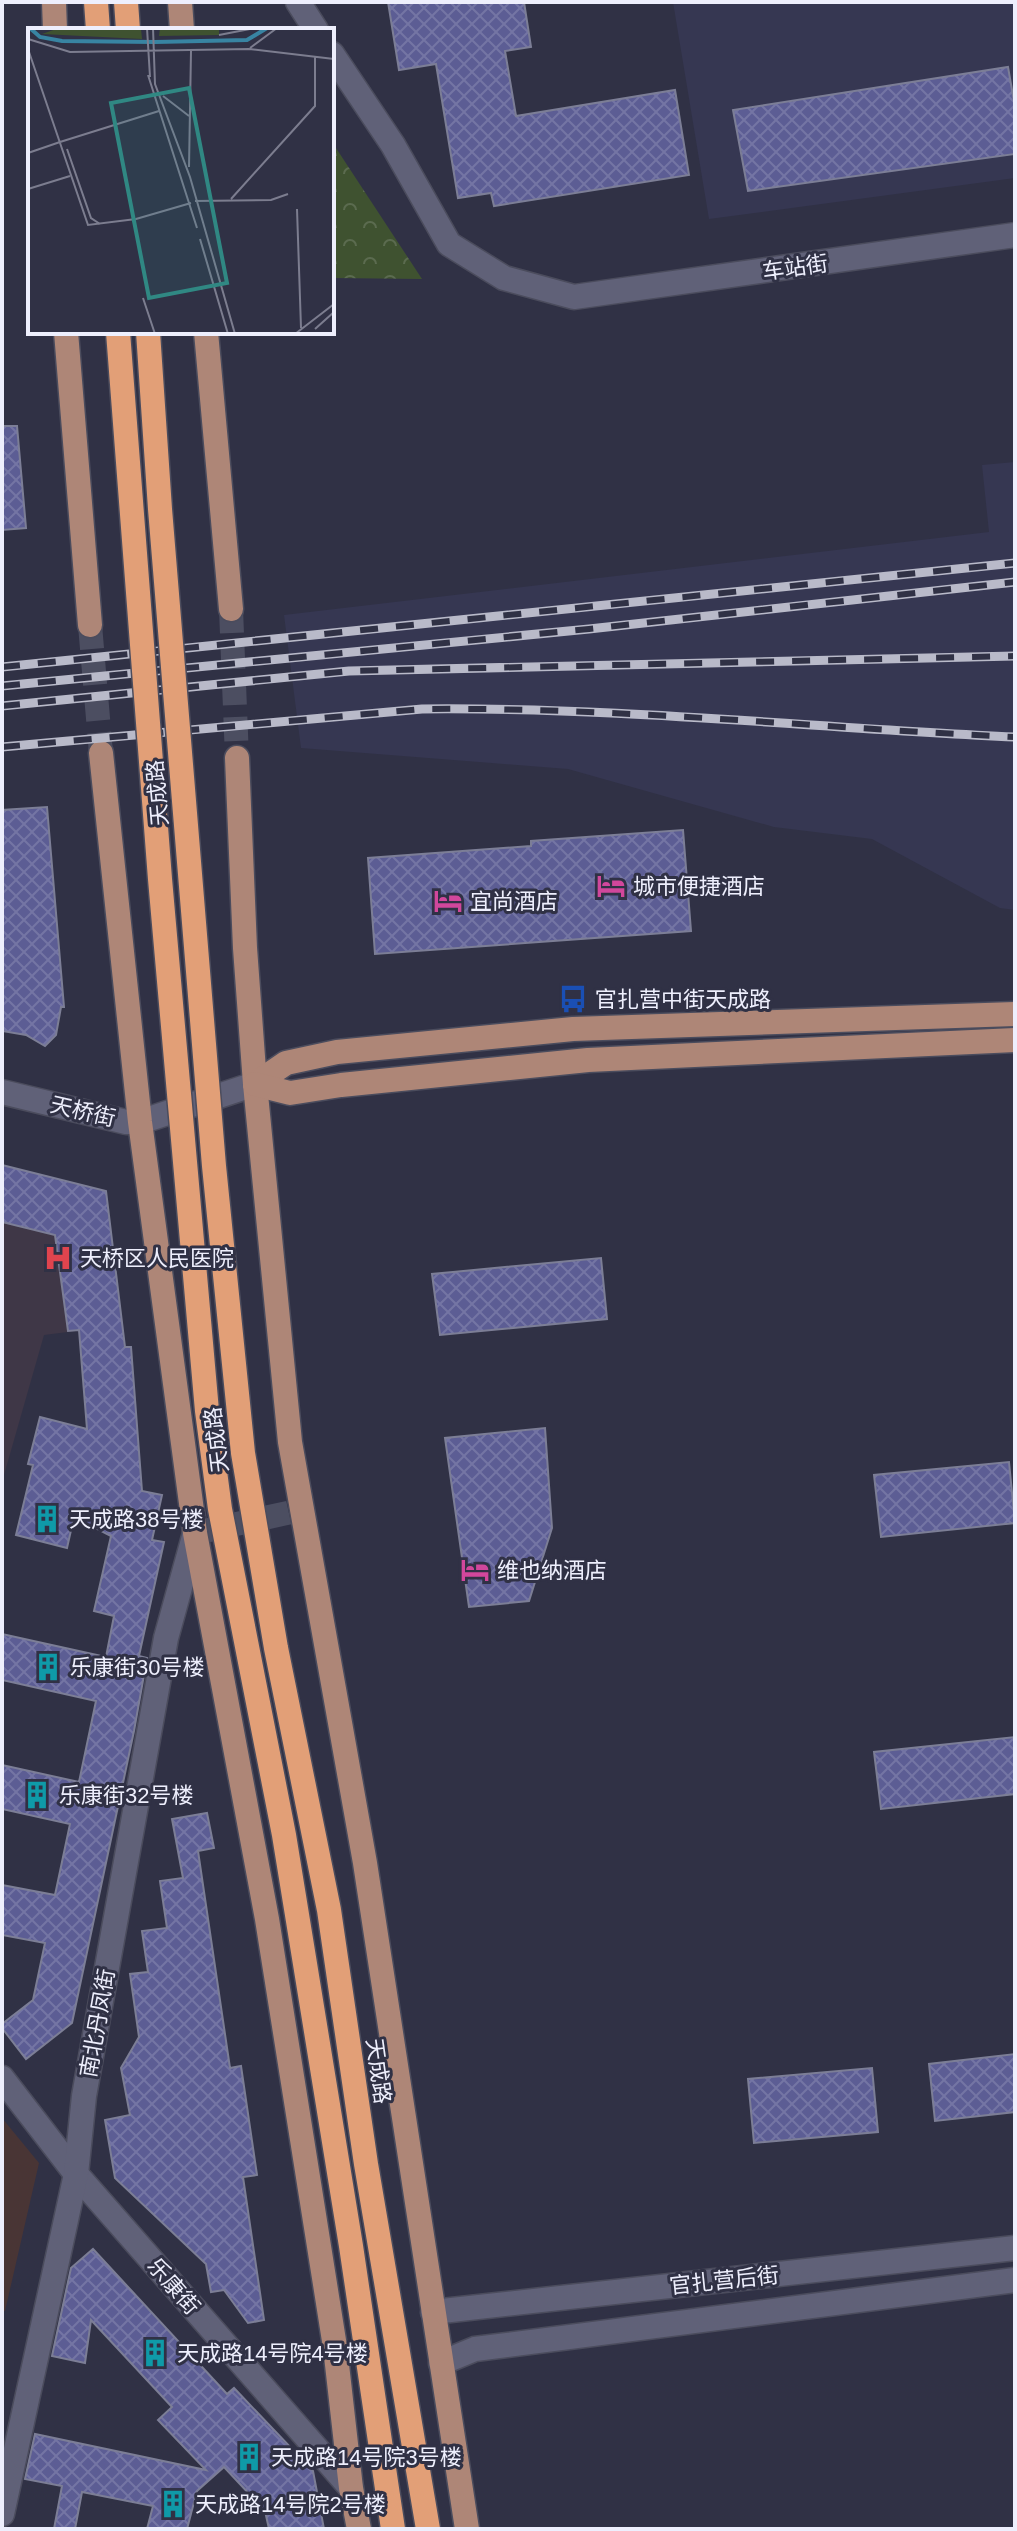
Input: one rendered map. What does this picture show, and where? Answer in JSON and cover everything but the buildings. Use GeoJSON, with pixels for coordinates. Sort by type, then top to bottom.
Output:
{"type":"FeatureCollection","features":[{"type":"Feature","properties":{"kind":"highway"},"geometry":{"type":"LineString","coordinates":[[96,2],[98,28]]}},
{"type":"Feature","properties":{"kind":"highway"},"geometry":{"type":"LineString","coordinates":[[126,2],[128,28]]}},
{"type":"Feature","properties":{"kind":"highway","name":"天成路"},"geometry":{"type":"LineString","coordinates":[[118,334],[162,911],[207,1411],[220,1509],[284,1835],[351,2246],[393,2529]]}},
{"type":"Feature","properties":{"kind":"highway","name":"天成路"},"geometry":{"type":"LineString","coordinates":[[148,334],[213,1151],[243,1453],[276,1648],[329,1910],[366,2164],[428,2529]]}},
{"type":"Feature","properties":{"kind":"main road"},"geometry":{"type":"LineString","coordinates":[[54,2],[55,28]]}},
{"type":"Feature","properties":{"kind":"main road"},"geometry":{"type":"LineString","coordinates":[[180,2],[182,28]]}},
{"type":"Feature","properties":{"kind":"main road"},"geometry":{"type":"LineString","coordinates":[[66,334],[90,625]]}},
{"type":"Feature","properties":{"kind":"main road"},"geometry":{"type":"LineString","coordinates":[[206,334],[231,609]]}},
{"type":"Feature","properties":{"kind":"main road","name":"天成路"},"geometry":{"type":"LineString","coordinates":[[101,753],[140,1122],[195,1533],[270,1935],[335,2347],[351,2488],[359,2529]]}},
{"type":"Feature","properties":{"kind":"main road","name":"天成路"},"geometry":{"type":"LineString","coordinates":[[237,758],[245,948],[255,1084],[290,1442],[365,1863],[467,2529]]}},
{"type":"Feature","properties":{"kind":"main road"},"geometry":{"type":"LineString","coordinates":[[255,1084],[286,1063],[337,1052],[573,1029],[1015,1014]]}},
{"type":"Feature","properties":{"kind":"main road"},"geometry":{"type":"LineString","coordinates":[[255,1084],[290,1093],[588,1060],[1015,1040]]}},
{"type":"Feature","properties":{"kind":"street"},"geometry":{"type":"LineString","coordinates":[[298,2],[315,28]]}},
{"type":"Feature","properties":{"kind":"street","name":"车站街"},"geometry":{"type":"LineString","coordinates":[[334,57],[393,145],[449,244],[504,278],[574,297],[1015,235]]}},
{"type":"Feature","properties":{"kind":"street","name":"天桥街"},"geometry":{"type":"LineString","coordinates":[[2,1092],[126,1122],[140,1122],[255,1084]]}},
{"type":"Feature","properties":{"kind":"street","name":"南北丹凤街"},"geometry":{"type":"LineString","coordinates":[[2,2514],[76,2174],[84,2096],[163,1653],[195,1533]]}},
{"type":"Feature","properties":{"kind":"street","name":"乐康街"},"geometry":{"type":"LineString","coordinates":[[2,2078],[76,2174],[351,2488]]}},
{"type":"Feature","properties":{"kind":"street","name":"官扎营后街"},"geometry":{"type":"LineString","coordinates":[[433,2312],[1015,2248]]}},
{"type":"Feature","properties":{"kind":"street","name":"官扎营后街"},"geometry":{"type":"LineString","coordinates":[[441,2363],[475,2349],[1015,2280]]}},
{"type":"Feature","properties":{"kind":"shaded area"},"geometry":{"type":"Polygon","coordinates":[[[673,2],[1015,2],[1015,178],[709,219],[673,2]]]}},
{"type":"Feature","properties":{"kind":"shaded area"},"geometry":{"type":"Polygon","coordinates":[[[1015,462],[1015,910],[1000,908],[872,839],[774,827],[568,769],[301,748],[284,615],[989,532],[982,465],[1015,462]]]}},
{"type":"Feature","properties":{"kind":"shaded area","name":"天桥区人民医院"},"geometry":{"type":"Polygon","coordinates":[[[2,1165],[106,1191],[123,1325],[44,1335],[2,1482],[2,1165]]]}},
{"type":"Feature","properties":{"kind":"shaded area"},"geometry":{"type":"Polygon","coordinates":[[[2,2118],[39,2163],[5,2311],[2,2311],[2,2118]]]}},
{"type":"Feature","properties":{"kind":"green space"},"geometry":{"type":"Polygon","coordinates":[[[334,145],[422,279],[334,278],[334,145]]]}},
{"type":"Feature","properties":{"kind":"tunnel"},"geometry":{"type":"LineString","coordinates":[[231,609],[237,758]]}},
{"type":"Feature","properties":{"kind":"tunnel"},"geometry":{"type":"LineString","coordinates":[[90,625],[101,753]]}},
{"type":"Feature","properties":{"kind":"tunnel"},"geometry":{"type":"LineString","coordinates":[[195,1533],[301,1510]]}},
{"type":"Feature","properties":{"kind":"railway"},"geometry":{"type":"LineString","coordinates":[[2,667],[1015,563]]}},
{"type":"Feature","properties":{"kind":"railway"},"geometry":{"type":"LineString","coordinates":[[2,686],[589,629],[1015,582]]}},
{"type":"Feature","properties":{"kind":"railway"},"geometry":{"type":"LineString","coordinates":[[2,706],[349,671],[1015,656]]}},
{"type":"Feature","properties":{"kind":"railway"},"geometry":{"type":"LineString","coordinates":[[2,747],[422,709],[570,711],[1015,737]]}},
{"type":"Feature","properties":{"kind":"place","name":"城市便捷酒店"},"geometry":{"type":"Point","coordinates":[611,886]}},
{"type":"Feature","properties":{"kind":"place","name":"宜尚酒店"},"geometry":{"type":"Point","coordinates":[448,901]}},
{"type":"Feature","properties":{"kind":"place","name":"官扎营中街天成路"},"geometry":{"type":"Point","coordinates":[573,999]}},
{"type":"Feature","properties":{"kind":"place","name":"天桥区人民医院"},"geometry":{"type":"Point","coordinates":[58,1258]}},
{"type":"Feature","properties":{"kind":"place","name":"天成路38号楼"},"geometry":{"type":"Point","coordinates":[47,1519]}},
{"type":"Feature","properties":{"kind":"place","name":"维也纳酒店"},"geometry":{"type":"Point","coordinates":[475,1570]}},
{"type":"Feature","properties":{"kind":"place","name":"乐康街30号楼"},"geometry":{"type":"Point","coordinates":[48,1667]}},
{"type":"Feature","properties":{"kind":"place","name":"乐康街32号楼"},"geometry":{"type":"Point","coordinates":[37,1795]}},
{"type":"Feature","properties":{"kind":"place","name":"天成路14号院4号楼"},"geometry":{"type":"Point","coordinates":[155,2353]}},
{"type":"Feature","properties":{"kind":"place","name":"天成路14号院3号楼"},"geometry":{"type":"Point","coordinates":[249,2457]}},
{"type":"Feature","properties":{"kind":"place","name":"天成路14号院2号楼"},"geometry":{"type":"Point","coordinates":[173,2504]}}]}
